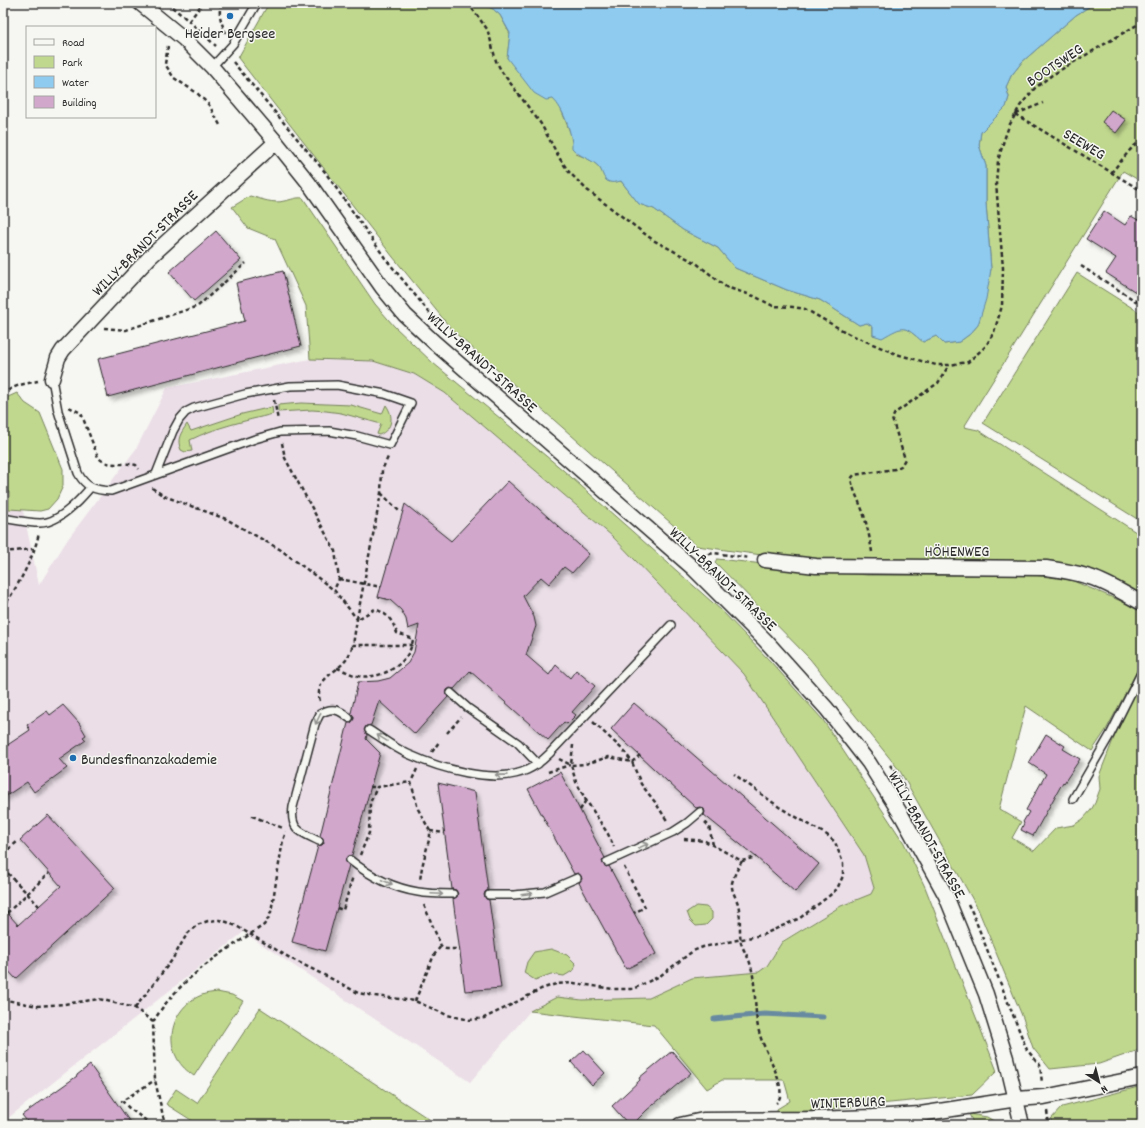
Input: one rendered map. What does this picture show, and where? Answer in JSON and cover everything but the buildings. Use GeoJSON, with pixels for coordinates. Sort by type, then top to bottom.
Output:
{"type":"FeatureCollection","features":[{"type":"Feature","properties":{"kind":"street","name":"WILLY-BRANDT-STRASSE"},"geometry":{"type":"LineString","coordinates":[[140,3],[178,34],[212,67],[276,142],[308,182],[382,287],[405,315],[435,343],[694,568],[765,640],[827,709],[869,763],[902,816],[946,896],[986,994],[1006,1058],[1022,1125]]}},
{"type":"Feature","properties":{"kind":"street","name":"WILLY-BRANDT-STRASSE"},"geometry":{"type":"LineString","coordinates":[[52,378],[58,358],[63,350],[88,322],[150,257],[276,142]]}},
{"type":"Feature","properties":{"kind":"street","name":"HÖHENWEG"},"geometry":{"type":"LineString","coordinates":[[764,560],[816,566],[1046,568],[1064,570],[1088,576],[1142,603]]}},
{"type":"Feature","properties":{"kind":"street","name":"WINTERBURG"},"geometry":{"type":"LineString","coordinates":[[680,1125],[703,1120],[813,1119],[920,1114],[1044,1097],[1142,1077]]}},
{"type":"Feature","properties":{"kind":"lane"},"geometry":{"type":"LineString","coordinates":[[212,67],[233,44],[257,3]]}},
{"type":"Feature","properties":{"kind":"lane"},"geometry":{"type":"LineString","coordinates":[[52,378],[58,411],[78,473],[82,482],[90,488],[100,491],[111,491],[255,439],[280,432],[329,431],[357,436],[390,445],[411,403],[385,394],[337,385],[290,386],[231,398],[194,408],[186,412],[179,420],[173,431],[156,474]]}},
{"type":"Feature","properties":{"kind":"lane"},"geometry":{"type":"LineString","coordinates":[[3,518],[42,523],[56,519],[81,499],[90,488]]}},
{"type":"Feature","properties":{"kind":"lane"},"geometry":{"type":"LineString","coordinates":[[369,730],[407,754],[448,768],[474,774],[507,776],[526,771],[538,764],[576,727],[671,625]]}},
{"type":"Feature","properties":{"kind":"lane"},"geometry":{"type":"LineString","coordinates":[[1073,799],[1110,735],[1142,672]]}},
{"type":"Feature","properties":{"kind":"lane"},"geometry":{"type":"LineString","coordinates":[[451,693],[468,708],[518,743],[538,764]]}},
{"type":"Feature","properties":{"kind":"lane"},"geometry":{"type":"LineString","coordinates":[[319,841],[301,832],[293,823],[292,815],[320,714],[324,711],[333,709],[341,711],[349,718]]}},
{"type":"Feature","properties":{"kind":"lane"},"geometry":{"type":"LineString","coordinates":[[607,862],[673,832],[699,813]]}},
{"type":"Feature","properties":{"kind":"lane"},"geometry":{"type":"LineString","coordinates":[[353,863],[369,875],[390,884],[420,893],[453,894]]}},
{"type":"Feature","properties":{"kind":"lane"},"geometry":{"type":"LineString","coordinates":[[488,895],[514,895],[544,892],[577,878]]}},
{"type":"Feature","properties":{"kind":"path"},"geometry":{"type":"LineString","coordinates":[[203,3],[167,48],[166,64],[174,78],[197,93],[209,105],[220,124]]}},
{"type":"Feature","properties":{"kind":"path"},"geometry":{"type":"LineString","coordinates":[[221,3],[218,12],[223,28],[233,44]]}},
{"type":"Feature","properties":{"kind":"path"},"geometry":{"type":"LineString","coordinates":[[468,3],[487,29],[496,61],[502,72],[541,124],[560,160],[569,172],[593,195],[652,240],[696,263],[726,287],[754,296],[773,306],[805,309],[849,334],[896,354],[936,365],[949,366],[938,383],[894,413],[892,419],[905,459],[901,466],[895,470],[854,475],[851,479],[864,514],[871,543],[873,567]]}},
{"type":"Feature","properties":{"kind":"path","name":"BOOTSWEG"},"geometry":{"type":"LineString","coordinates":[[949,366],[968,362],[986,346],[994,332],[1002,306],[1003,268],[996,183],[998,161],[1004,140],[1015,114],[1028,96],[1052,75],[1142,22]]}},
{"type":"Feature","properties":{"kind":"path"},"geometry":{"type":"LineString","coordinates":[[1015,114],[1043,103]]}},
{"type":"Feature","properties":{"kind":"path","name":"SEEWEG"},"geometry":{"type":"LineString","coordinates":[[1015,114],[1142,191]]}},
{"type":"Feature","properties":{"kind":"path"},"geometry":{"type":"LineString","coordinates":[[1111,173],[1130,150],[1142,139]]}},
{"type":"Feature","properties":{"kind":"path"},"geometry":{"type":"LineString","coordinates":[[88,322],[107,329],[126,330],[198,306],[246,263]]}},
{"type":"Feature","properties":{"kind":"path"},"geometry":{"type":"LineString","coordinates":[[1081,266],[1142,305]]}},
{"type":"Feature","properties":{"kind":"path"},"geometry":{"type":"LineString","coordinates":[[3,395],[8,390],[19,385],[52,378]]}},
{"type":"Feature","properties":{"kind":"path"},"geometry":{"type":"LineString","coordinates":[[272,389],[285,458],[335,551],[339,579],[334,590]]}},
{"type":"Feature","properties":{"kind":"path"},"geometry":{"type":"LineString","coordinates":[[66,403],[69,407],[81,413],[98,457],[101,461],[107,464],[136,465],[150,487],[164,496],[226,519],[281,550],[334,590],[357,619]]}},
{"type":"Feature","properties":{"kind":"path"},"geometry":{"type":"LineString","coordinates":[[324,711],[319,695],[320,687],[324,680],[346,660],[353,645],[381,493],[382,470],[389,457],[390,445]]}},
{"type":"Feature","properties":{"kind":"path"},"geometry":{"type":"LineString","coordinates":[[381,493],[400,512]]}},
{"type":"Feature","properties":{"kind":"path"},"geometry":{"type":"LineString","coordinates":[[3,608],[15,590],[34,548],[42,523]]}},
{"type":"Feature","properties":{"kind":"path"},"geometry":{"type":"LineString","coordinates":[[3,552],[34,548]]}},
{"type":"Feature","properties":{"kind":"path"},"geometry":{"type":"LineString","coordinates":[[702,556],[714,553],[764,560]]}},
{"type":"Feature","properties":{"kind":"path"},"geometry":{"type":"LineString","coordinates":[[339,579],[381,587]]}},
{"type":"Feature","properties":{"kind":"path"},"geometry":{"type":"LineString","coordinates":[[337,668],[358,676],[372,676],[387,673],[401,663],[414,645],[413,640],[397,633],[394,625],[384,613],[375,609],[357,619]]}},
{"type":"Feature","properties":{"kind":"path"},"geometry":{"type":"LineString","coordinates":[[353,645],[414,645]]}},
{"type":"Feature","properties":{"kind":"path"},"geometry":{"type":"LineString","coordinates":[[447,733],[462,716]]}},
{"type":"Feature","properties":{"kind":"path"},"geometry":{"type":"LineString","coordinates":[[586,716],[624,751],[632,762],[641,784],[655,802],[678,838],[706,841],[742,861],[756,857]]}},
{"type":"Feature","properties":{"kind":"path"},"geometry":{"type":"LineString","coordinates":[[576,727],[571,765],[576,782],[608,834]]}},
{"type":"Feature","properties":{"kind":"path"},"geometry":{"type":"LineString","coordinates":[[549,754],[571,765],[585,764],[609,757],[632,762]]}},
{"type":"Feature","properties":{"kind":"path"},"geometry":{"type":"LineString","coordinates":[[632,762],[640,755]]}},
{"type":"Feature","properties":{"kind":"path"},"geometry":{"type":"LineString","coordinates":[[422,867],[430,831],[418,810],[411,782],[418,768],[425,760]]}},
{"type":"Feature","properties":{"kind":"path"},"geometry":{"type":"LineString","coordinates":[[136,1008],[172,960],[187,934],[197,925],[208,921],[219,920],[227,922],[250,934],[290,958],[336,980],[358,993],[415,1001],[447,1015],[470,1020],[484,1018],[541,988],[556,984],[574,983],[613,989],[633,988],[660,976],[693,951],[703,946],[762,935],[800,918],[837,888],[843,876],[843,863],[835,842],[827,835],[779,807],[734,774]]}},
{"type":"Feature","properties":{"kind":"path"},"geometry":{"type":"LineString","coordinates":[[370,787],[411,782]]}},
{"type":"Feature","properties":{"kind":"path"},"geometry":{"type":"LineString","coordinates":[[337,908],[343,910],[353,863],[369,833],[370,803],[377,787]]}},
{"type":"Feature","properties":{"kind":"path"},"geometry":{"type":"LineString","coordinates":[[580,810],[586,800]]}},
{"type":"Feature","properties":{"kind":"path"},"geometry":{"type":"LineString","coordinates":[[699,813],[709,826],[713,846]]}},
{"type":"Feature","properties":{"kind":"path"},"geometry":{"type":"LineString","coordinates":[[164,1125],[155,1080],[152,1022],[168,999],[192,975],[216,956],[264,925],[271,912],[283,840],[287,829],[252,816]]}},
{"type":"Feature","properties":{"kind":"path"},"geometry":{"type":"LineString","coordinates":[[430,831],[445,832]]}},
{"type":"Feature","properties":{"kind":"path"},"geometry":{"type":"LineString","coordinates":[[3,854],[18,841]]}},
{"type":"Feature","properties":{"kind":"path"},"geometry":{"type":"LineString","coordinates":[[619,857],[645,907],[634,913]]}},
{"type":"Feature","properties":{"kind":"path"},"geometry":{"type":"LineString","coordinates":[[742,861],[735,873],[732,885],[738,904],[741,945],[750,963],[755,987],[757,1023],[760,1036],[777,1075],[781,1094],[780,1099],[771,1104]]}},
{"type":"Feature","properties":{"kind":"path"},"geometry":{"type":"LineString","coordinates":[[3,868],[39,906]]}},
{"type":"Feature","properties":{"kind":"path"},"geometry":{"type":"LineString","coordinates":[[7,913],[49,873]]}},
{"type":"Feature","properties":{"kind":"path"},"geometry":{"type":"LineString","coordinates":[[420,893],[426,912],[441,946],[446,949],[460,949]]}},
{"type":"Feature","properties":{"kind":"path"},"geometry":{"type":"LineString","coordinates":[[415,1001],[434,955],[441,946]]}},
{"type":"Feature","properties":{"kind":"path"},"geometry":{"type":"LineString","coordinates":[[3,998],[6,1000],[38,1006],[99,999],[136,1008],[152,1022]]}},
{"type":"Feature","properties":{"kind":"path"},"geometry":{"type":"LineString","coordinates":[[152,1125],[122,1101],[155,1080]]}},
{"type":"Feature","properties":{"kind":"path"},"geometry":{"type":"LineString","coordinates":[[185,1125],[188,1120]]}},
{"type":"Feature","properties":{"kind":"shaded area"},"geometry":{"type":"Polygon","coordinates":[[[310,359],[373,361],[414,374],[445,393],[612,536],[744,674],[864,855],[874,888],[871,894],[841,906],[782,941],[767,966],[759,972],[692,978],[649,998],[582,1000],[557,997],[530,1011],[470,1082],[249,936],[245,931],[3,1122],[3,440],[7,437],[39,585],[68,539],[136,449],[167,388],[310,359]]]}},
{"type":"Feature","properties":{"kind":"green space"},"geometry":{"type":"Polygon","coordinates":[[[269,3],[481,3],[493,9],[500,15],[510,34],[507,58],[559,104],[573,140],[576,154],[596,164],[607,181],[621,181],[639,204],[654,209],[683,230],[718,248],[735,268],[787,290],[820,300],[859,325],[867,323],[873,327],[873,335],[882,337],[895,330],[904,329],[911,332],[923,342],[936,336],[944,344],[959,342],[970,334],[978,325],[991,269],[986,203],[986,166],[979,145],[981,132],[1006,107],[1009,97],[1006,87],[1011,76],[1022,62],[1076,15],[1095,3],[1142,3],[1142,182],[1123,171],[964,427],[978,430],[1142,536],[1142,597],[1098,572],[1052,561],[783,558],[697,546],[453,331],[393,257],[238,58],[269,3]]]}},
{"type":"Feature","properties":{"kind":"green space"},"geometry":{"type":"Polygon","coordinates":[[[250,196],[276,202],[303,198],[375,304],[394,326],[433,363],[563,470],[721,610],[771,662],[823,720],[904,843],[925,887],[997,1071],[972,1095],[777,1114],[777,1109],[790,1101],[784,1080],[722,1080],[707,1089],[654,1025],[530,1011],[557,997],[582,1000],[649,998],[692,978],[759,972],[767,966],[782,942],[841,906],[871,894],[874,888],[864,855],[744,674],[612,536],[445,393],[414,374],[373,361],[310,359],[306,306],[275,239],[248,228],[232,207],[250,196]]]}},
{"type":"Feature","properties":{"kind":"green space"},"geometry":{"type":"Polygon","coordinates":[[[1077,273],[1142,314],[1142,522],[983,423],[1077,273]]]}},
{"type":"Feature","properties":{"kind":"green space"},"geometry":{"type":"Polygon","coordinates":[[[17,393],[25,403],[40,413],[63,469],[63,486],[57,499],[48,509],[40,511],[9,509],[9,492],[3,491],[3,402],[8,397],[17,393]]]}},
{"type":"Feature","properties":{"kind":"green space"},"geometry":{"type":"Polygon","coordinates":[[[301,403],[351,405],[382,414],[386,405],[389,409],[391,422],[387,429],[379,435],[377,434],[381,424],[341,413],[312,410],[278,412],[278,405],[301,403]]]}},
{"type":"Feature","properties":{"kind":"green space"},"geometry":{"type":"Polygon","coordinates":[[[272,407],[273,414],[210,431],[190,440],[192,451],[185,452],[181,450],[179,439],[187,424],[191,431],[242,414],[272,407]]]}},
{"type":"Feature","properties":{"kind":"green space"},"geometry":{"type":"Polygon","coordinates":[[[717,559],[867,575],[1034,575],[1071,580],[1142,610],[1142,662],[1106,730],[1092,751],[1026,706],[999,809],[1021,822],[1012,838],[1034,851],[1056,828],[1074,825],[1083,819],[1095,803],[1100,789],[1099,776],[1115,735],[1142,680],[1142,1049],[1099,1064],[1050,1069],[1033,1048],[1023,1018],[978,909],[900,771],[810,659],[715,562],[717,559]]]}},
{"type":"Feature","properties":{"kind":"green space"},"geometry":{"type":"Polygon","coordinates":[[[696,906],[706,907],[712,912],[712,919],[706,925],[696,926],[690,920],[687,912],[696,906]]]}},
{"type":"Feature","properties":{"kind":"green space"},"geometry":{"type":"Polygon","coordinates":[[[551,949],[567,955],[576,964],[574,970],[564,976],[551,974],[535,980],[524,973],[527,962],[534,952],[551,949]]]}},
{"type":"Feature","properties":{"kind":"green space"},"geometry":{"type":"Polygon","coordinates":[[[217,992],[232,995],[243,1001],[194,1076],[180,1063],[173,1049],[172,1040],[175,1021],[186,1005],[193,999],[207,993],[217,992]]]}},
{"type":"Feature","properties":{"kind":"green space"},"geometry":{"type":"Polygon","coordinates":[[[260,1008],[438,1125],[199,1125],[166,1104],[176,1089],[197,1103],[260,1008]]]}},
{"type":"Feature","properties":{"kind":"green space"},"geometry":{"type":"Polygon","coordinates":[[[1142,1086],[1142,1125],[1052,1125],[1051,1119],[1062,1107],[1142,1086]]]}},
{"type":"Feature","properties":{"kind":"green space"},"geometry":{"type":"Polygon","coordinates":[[[969,1114],[987,1117],[1000,1125],[974,1125],[969,1114]]]}},
{"type":"Feature","properties":{"kind":"water"},"geometry":{"type":"Polygon","coordinates":[[[481,3],[1095,3],[1076,15],[1022,62],[1011,76],[1006,87],[1009,97],[1006,107],[981,132],[979,145],[986,166],[986,203],[991,269],[986,299],[978,325],[970,334],[959,342],[944,344],[936,336],[923,342],[911,332],[904,329],[895,331],[882,338],[873,335],[873,327],[867,323],[859,325],[820,300],[787,290],[735,268],[718,248],[683,230],[654,209],[639,204],[621,181],[612,182],[606,180],[598,166],[572,148],[569,129],[564,115],[557,103],[553,99],[546,100],[534,93],[507,58],[510,33],[500,15],[493,9],[481,3]]]}},
{"type":"Feature","properties":{"kind":"waterway"},"geometry":{"type":"LineString","coordinates":[[714,1019],[764,1014],[823,1017]]}},
{"type":"Feature","properties":{"kind":"place","name":"Heider Bergsee"},"geometry":{"type":"Point","coordinates":[230,16]}},
{"type":"Feature","properties":{"kind":"place","name":"Bundesfinanzakademie"},"geometry":{"type":"Point","coordinates":[73,758]}}]}
